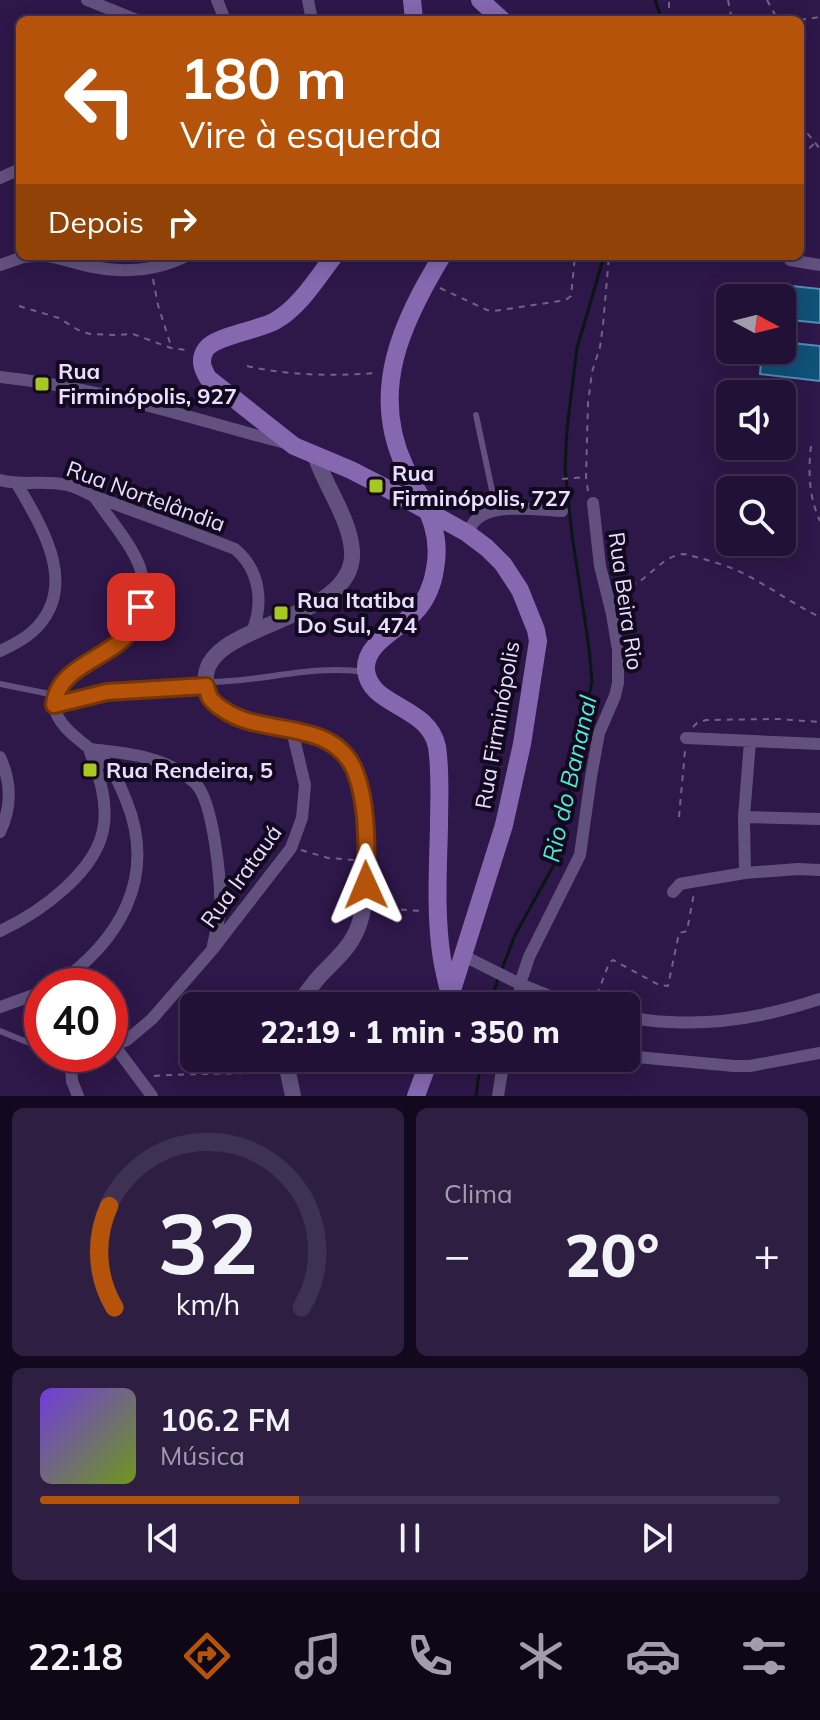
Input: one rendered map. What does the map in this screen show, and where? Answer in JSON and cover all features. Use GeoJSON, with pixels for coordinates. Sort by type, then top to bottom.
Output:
{"type":"FeatureCollection","features":[{"type":"Feature","properties":{"kind":"main road"},"geometry":{"type":"LineString","coordinates":[[480,0],[498,16]]}},
{"type":"Feature","properties":{"kind":"main road","name":"Rua Firminópolis"},"geometry":{"type":"LineString","coordinates":[[331,260],[301,299],[284,315],[273,322],[209,345],[202,357],[202,365],[208,378],[255,426],[429,511],[487,548],[513,577],[531,614],[538,641],[515,782],[469,958],[451,974],[450,992]]}},
{"type":"Feature","properties":{"kind":"main road"},"geometry":{"type":"LineString","coordinates":[[440,260],[397,347],[391,372],[389,416],[393,438],[404,465],[429,511],[438,546],[434,574],[420,606],[372,651],[365,665],[368,681],[373,688],[416,715],[427,725],[437,746],[441,952],[451,974]]}},
{"type":"Feature","properties":{"kind":"main road"},"geometry":{"type":"LineString","coordinates":[[441,952],[469,958]]}},
{"type":"Feature","properties":{"kind":"main road"},"geometry":{"type":"LineString","coordinates":[[416,1096],[425,1072]]}},
{"type":"Feature","properties":{"kind":"street"},"geometry":{"type":"LineString","coordinates":[[87,0],[127,16]]}},
{"type":"Feature","properties":{"kind":"street"},"geometry":{"type":"LineString","coordinates":[[64,260],[135,271],[178,260]]}},
{"type":"Feature","properties":{"kind":"street"},"geometry":{"type":"LineString","coordinates":[[790,260],[820,265]]}},
{"type":"Feature","properties":{"kind":"street"},"geometry":{"type":"LineString","coordinates":[[0,377],[60,384],[173,411],[255,426]]}},
{"type":"Feature","properties":{"kind":"street"},"geometry":{"type":"LineString","coordinates":[[307,992],[350,944],[364,908],[367,861],[363,807],[353,766],[323,738],[228,713],[210,699],[206,684],[208,668],[228,644],[322,599],[346,580],[352,552],[349,536],[315,455]]}},
{"type":"Feature","properties":{"kind":"street"},"geometry":{"type":"LineString","coordinates":[[332,495],[334,463]]}},
{"type":"Feature","properties":{"kind":"street","name":"Rua Nortelândia"},"geometry":{"type":"LineString","coordinates":[[0,480],[17,484],[66,485],[235,549],[251,566],[257,583],[259,608],[252,632]]}},
{"type":"Feature","properties":{"kind":"street"},"geometry":{"type":"LineString","coordinates":[[0,651],[30,634],[39,625],[49,609],[55,587],[50,549],[17,484]]}},
{"type":"Feature","properties":{"kind":"street"},"geometry":{"type":"LineString","coordinates":[[77,968],[100,949],[126,910],[135,880],[139,845],[132,813],[107,764],[62,722],[55,700],[72,674],[123,639],[131,630],[141,607],[140,568],[94,496]]}},
{"type":"Feature","properties":{"kind":"street","name":"Rua Beira Rio"},"geometry":{"type":"LineString","coordinates":[[516,992],[514,980],[529,957],[580,855],[599,733],[615,696],[619,673],[609,598],[600,566],[593,503]]}},
{"type":"Feature","properties":{"kind":"street"},"geometry":{"type":"LineString","coordinates":[[467,533],[474,522],[496,510],[562,511]]}},
{"type":"Feature","properties":{"kind":"street","name":"Rua Iratauá"},"geometry":{"type":"LineString","coordinates":[[128,1039],[152,1019],[212,950],[291,848],[302,818],[305,785],[292,730]]}},
{"type":"Feature","properties":{"kind":"street"},"geometry":{"type":"LineString","coordinates":[[686,738],[820,744]]}},
{"type":"Feature","properties":{"kind":"street"},"geometry":{"type":"LineString","coordinates":[[745,873],[744,817],[750,741]]}},
{"type":"Feature","properties":{"kind":"street"},"geometry":{"type":"LineString","coordinates":[[0,931],[32,915],[55,898],[95,851],[104,825],[105,809],[98,773],[89,749]]}},
{"type":"Feature","properties":{"kind":"street"},"geometry":{"type":"LineString","coordinates":[[89,749],[151,758],[199,785],[207,805],[217,857],[220,909],[212,950]]}},
{"type":"Feature","properties":{"kind":"street"},"geometry":{"type":"LineString","coordinates":[[0,757],[9,784],[7,811],[0,832]]}},
{"type":"Feature","properties":{"kind":"street"},"geometry":{"type":"LineString","coordinates":[[744,817],[820,819]]}},
{"type":"Feature","properties":{"kind":"street"},"geometry":{"type":"LineString","coordinates":[[673,892],[680,884],[745,873],[820,870]]}},
{"type":"Feature","properties":{"kind":"street"},"geometry":{"type":"LineString","coordinates":[[469,958],[542,992]]}},
{"type":"Feature","properties":{"kind":"street"},"geometry":{"type":"LineString","coordinates":[[0,1007],[24,998]]}},
{"type":"Feature","properties":{"kind":"street"},"geometry":{"type":"LineString","coordinates":[[640,1019],[669,1022],[730,1020],[820,999]]}},
{"type":"Feature","properties":{"kind":"street"},"geometry":{"type":"LineString","coordinates":[[640,1057],[750,1066],[820,1053]]}},
{"type":"Feature","properties":{"kind":"street"},"geometry":{"type":"LineString","coordinates":[[128,1064],[152,1096]]}},
{"type":"Feature","properties":{"kind":"street"},"geometry":{"type":"LineString","coordinates":[[72,1072],[78,1096]]}},
{"type":"Feature","properties":{"kind":"street"},"geometry":{"type":"LineString","coordinates":[[287,1072],[293,1096]]}},
{"type":"Feature","properties":{"kind":"street"},"geometry":{"type":"LineString","coordinates":[[498,1096],[502,1072]]}},
{"type":"Feature","properties":{"kind":"lane"},"geometry":{"type":"LineString","coordinates":[[476,415],[496,510]]}},
{"type":"Feature","properties":{"kind":"lane"},"geometry":{"type":"LineString","coordinates":[[0,684],[55,700],[319,671],[366,672]]}},
{"type":"Feature","properties":{"kind":"lane"},"geometry":{"type":"LineString","coordinates":[[0,1031],[24,1041]]}},
{"type":"Feature","properties":{"kind":"path"},"geometry":{"type":"LineString","coordinates":[[804,129],[820,149]]}},
{"type":"Feature","properties":{"kind":"path"},"geometry":{"type":"LineString","coordinates":[[804,153],[815,144]]}},
{"type":"Feature","properties":{"kind":"path"},"geometry":{"type":"LineString","coordinates":[[428,283],[494,311],[560,301],[571,296],[575,260]]}},
{"type":"Feature","properties":{"kind":"path","name":"Rua Beira Rio"},"geometry":{"type":"LineString","coordinates":[[593,503],[586,485],[588,403],[592,372],[600,347],[609,260]]}},
{"type":"Feature","properties":{"kind":"path"},"geometry":{"type":"LineString","coordinates":[[19,306],[59,318],[90,334],[133,334],[171,348],[151,269]]}},
{"type":"Feature","properties":{"kind":"path"},"geometry":{"type":"LineString","coordinates":[[247,366],[310,375],[391,372]]}},
{"type":"Feature","properties":{"kind":"path"},"geometry":{"type":"LineString","coordinates":[[811,446],[810,483],[820,521]]}},
{"type":"Feature","properties":{"kind":"path"},"geometry":{"type":"LineString","coordinates":[[562,479],[586,477]]}},
{"type":"Feature","properties":{"kind":"path"},"geometry":{"type":"LineString","coordinates":[[609,598],[676,555],[685,554],[734,569],[820,617]]}},
{"type":"Feature","properties":{"kind":"path"},"geometry":{"type":"LineString","coordinates":[[291,848],[328,858],[367,861]]}},
{"type":"Feature","properties":{"kind":"path"},"geometry":{"type":"LineString","coordinates":[[598,992],[611,960],[659,985],[668,986],[679,933],[687,932],[698,881]]}},
{"type":"Feature","properties":{"kind":"path"},"geometry":{"type":"LineString","coordinates":[[364,908],[439,912]]}},
{"type":"Feature","properties":{"kind":"path"},"geometry":{"type":"LineString","coordinates":[[137,1074],[257,1072]]}},
{"type":"Feature","properties":{"kind":"building"},"geometry":{"type":"Polygon","coordinates":[[[796,286],[820,289],[820,323],[796,320],[796,286]]]}},
{"type":"Feature","properties":{"kind":"building"},"geometry":{"type":"Polygon","coordinates":[[[796,343],[820,346],[820,381],[760,374],[761,364],[796,364],[796,343]]]}},
{"type":"Feature","properties":{"kind":"waterway","name":"Rio do Bananal"},"geometry":{"type":"LineString","coordinates":[[655,0],[661,16]]}},
{"type":"Feature","properties":{"kind":"waterway","name":"Rio do Bananal"},"geometry":{"type":"LineString","coordinates":[[502,969],[515,935],[556,861],[592,682],[565,468],[577,348],[603,260]]}},
{"type":"Feature","properties":{"kind":"waterway","name":"Rio do Bananal"},"geometry":{"type":"LineString","coordinates":[[494,992],[499,976]]}},
{"type":"Feature","properties":{"kind":"waterway","name":"Rio do Bananal"},"geometry":{"type":"LineString","coordinates":[[476,1096],[479,1072]]}},
{"type":"Feature","properties":{"kind":"place","name":"Rua Firminópolis, 927"},"geometry":{"type":"Point","coordinates":[42,384]}},
{"type":"Feature","properties":{"kind":"place","name":"Rua Firminópolis, 727"},"geometry":{"type":"Point","coordinates":[376,486]}},
{"type":"Feature","properties":{"kind":"place","name":"Rua Itatiba Do Sul, 474"},"geometry":{"type":"Point","coordinates":[281,613]}},
{"type":"Feature","properties":{"kind":"place","name":"Rua Rendeira, 5"},"geometry":{"type":"Point","coordinates":[90,770]}},
{"type":"Feature","properties":{"kind":"route"},"geometry":{"type":"LineString","coordinates":[[141,607],[131,630],[114,647],[72,674],[56,694],[54,705],[107,692],[206,686],[210,699],[228,713],[267,726],[323,738],[353,766],[359,786],[367,861],[366,885]]}}]}
